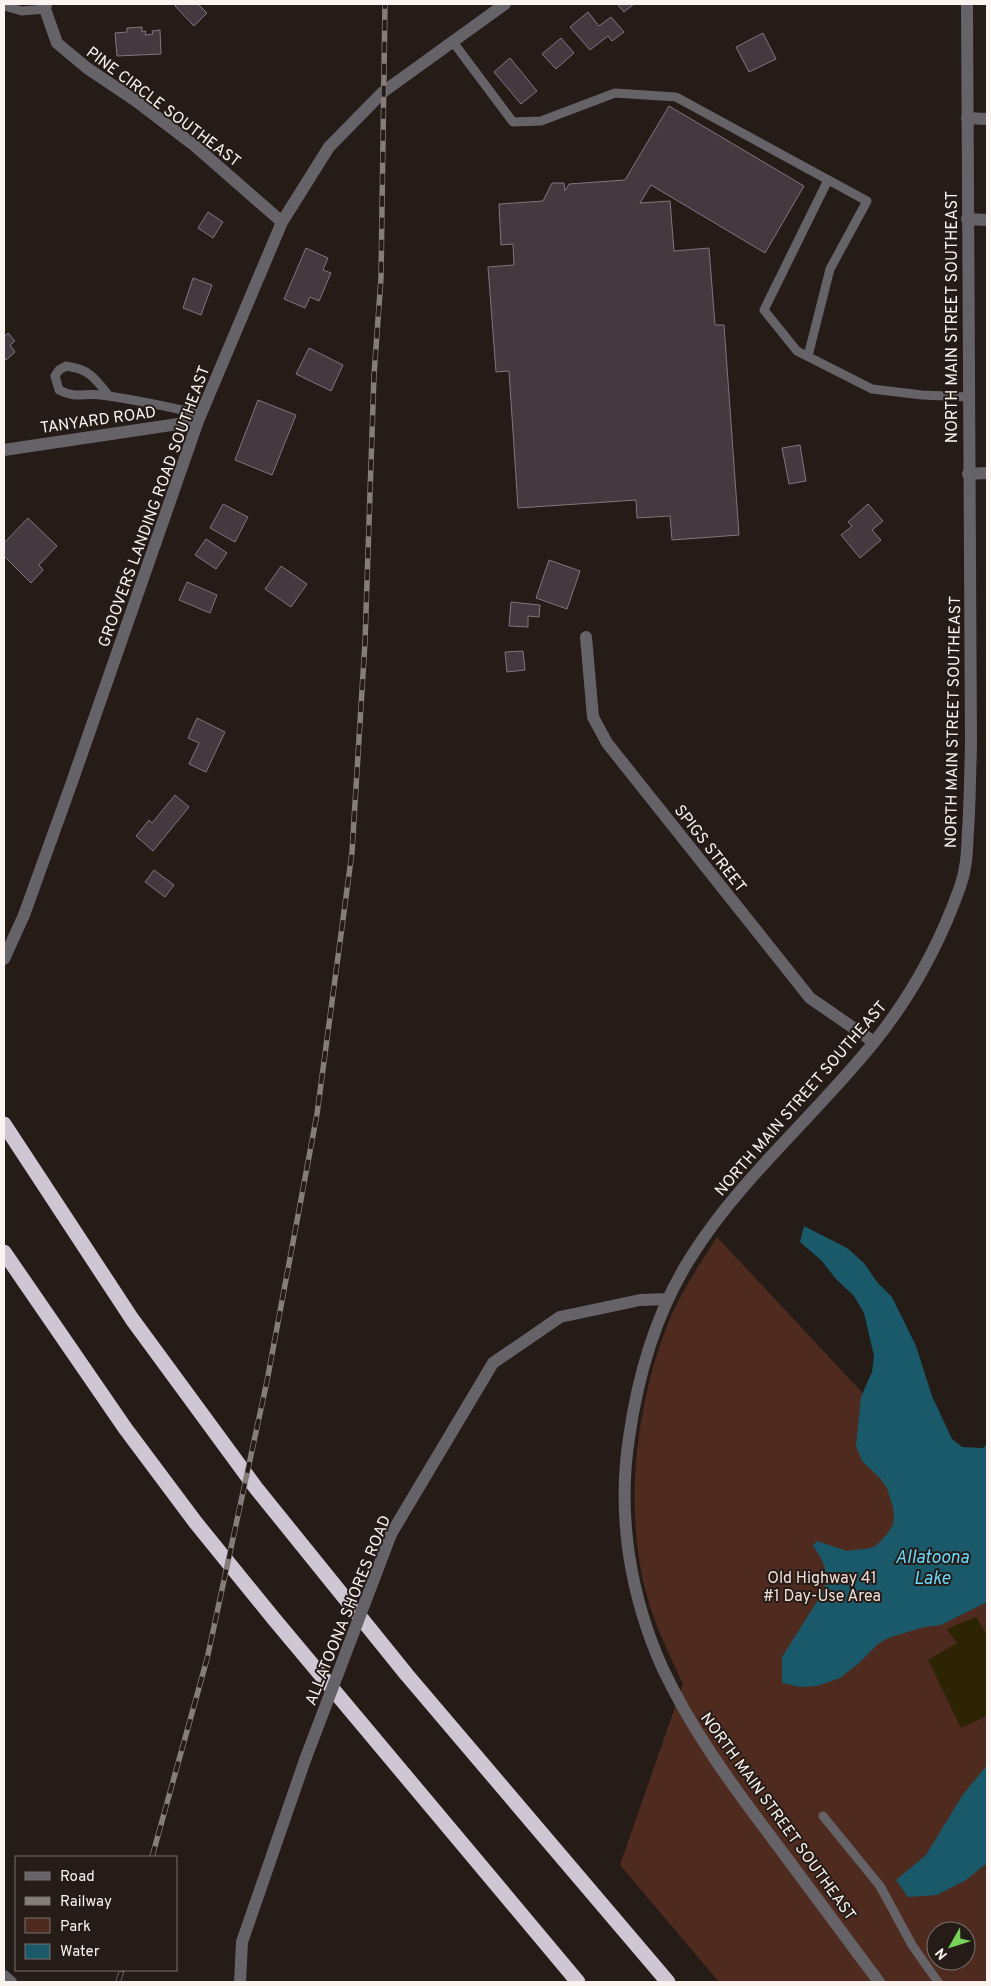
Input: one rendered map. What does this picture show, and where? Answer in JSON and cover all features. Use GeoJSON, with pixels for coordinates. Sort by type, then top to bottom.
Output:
{"type":"FeatureCollection","features":[{"type":"Feature","properties":{"kind":"highway"},"geometry":{"type":"LineString","coordinates":[[4,1124],[132,1319],[256,1488],[407,1675],[668,1982]]}},
{"type":"Feature","properties":{"kind":"highway"},"geometry":{"type":"LineString","coordinates":[[4,1252],[125,1428],[196,1523],[274,1620],[578,1982]]}},
{"type":"Feature","properties":{"kind":"street","name":"GROOVERS LANDING ROAD SOUTHEAST"},"geometry":{"type":"LineString","coordinates":[[4,959],[24,915],[72,782],[199,417],[282,222],[329,148],[383,92],[505,4]]}},
{"type":"Feature","properties":{"kind":"street","name":"NORTH MAIN STREET SOUTHEAST"},"geometry":{"type":"LineString","coordinates":[[879,1982],[740,1796],[690,1720],[660,1662],[639,1604],[629,1555],[626,1532],[625,1480],[627,1448],[641,1371],[654,1331],[689,1259],[735,1198],[874,1042],[907,998],[941,934],[962,883],[966,861],[971,745],[966,4]]}},
{"type":"Feature","properties":{"kind":"street","name":"PINE CIRCLE SOUTHEAST"},"geometry":{"type":"LineString","coordinates":[[45,6],[57,43],[87,68],[136,101],[196,146],[282,222]]}},
{"type":"Feature","properties":{"kind":"street"},"geometry":{"type":"LineString","coordinates":[[967,118],[987,119]]}},
{"type":"Feature","properties":{"kind":"street"},"geometry":{"type":"LineString","coordinates":[[967,219],[987,220]]}},
{"type":"Feature","properties":{"kind":"street","name":"TANYARD ROAD"},"geometry":{"type":"LineString","coordinates":[[4,450],[199,417]]}},
{"type":"Feature","properties":{"kind":"street"},"geometry":{"type":"LineString","coordinates":[[968,474],[987,473]]}},
{"type":"Feature","properties":{"kind":"street","name":"SPIGS STREET"},"geometry":{"type":"LineString","coordinates":[[586,637],[592,717],[607,743],[810,998],[874,1042]]}},
{"type":"Feature","properties":{"kind":"street","name":"ALLATOONA SHORES ROAD"},"geometry":{"type":"LineString","coordinates":[[240,1982],[242,1942],[304,1760],[391,1534],[493,1363],[560,1317],[640,1300],[668,1299]]}},
{"type":"Feature","properties":{"kind":"street"},"geometry":{"type":"LineString","coordinates":[[4,1976],[11,1982]]}},
{"type":"Feature","properties":{"kind":"lane"},"geometry":{"type":"LineString","coordinates":[[4,6],[22,11],[45,6]]}},
{"type":"Feature","properties":{"kind":"lane"},"geometry":{"type":"LineString","coordinates":[[454,42],[512,122],[541,121],[615,93],[676,98],[867,201],[830,269],[808,356]]}},
{"type":"Feature","properties":{"kind":"lane"},"geometry":{"type":"LineString","coordinates":[[828,180],[764,310],[797,351],[872,389],[922,395],[968,397]]}},
{"type":"Feature","properties":{"kind":"lane"},"geometry":{"type":"LineString","coordinates":[[109,396],[92,375],[84,370],[66,366],[59,370],[55,376],[59,390],[67,394],[79,396],[98,394],[199,417]]}},
{"type":"Feature","properties":{"kind":"lane"},"geometry":{"type":"LineString","coordinates":[[824,1816],[880,1886],[912,1945],[938,1982]]}},
{"type":"Feature","properties":{"kind":"green space","name":"Old Highway 41 #1 Day-Use Area"},"geometry":{"type":"Polygon","coordinates":[[[717,1237],[914,1448],[987,1486],[987,1982],[719,1982],[620,1865],[683,1684],[654,1618],[640,1563],[636,1529],[636,1458],[648,1388],[657,1355],[673,1312],[697,1268],[717,1237]]]}},
{"type":"Feature","properties":{"kind":"sand"},"geometry":{"type":"Polygon","coordinates":[[[976,1617],[987,1635],[987,1716],[961,1728],[928,1660],[957,1643],[947,1629],[976,1617]]]}},
{"type":"Feature","properties":{"kind":"water","name":"Allatoona Lake"},"geometry":{"type":"Polygon","coordinates":[[[804,1226],[847,1248],[864,1263],[877,1282],[892,1297],[916,1346],[932,1396],[952,1439],[962,1447],[984,1448],[987,1442],[987,1602],[941,1625],[924,1627],[888,1638],[878,1644],[858,1664],[840,1678],[817,1686],[800,1687],[782,1683],[782,1657],[823,1592],[825,1585],[825,1568],[813,1546],[817,1541],[847,1551],[871,1548],[877,1545],[887,1534],[893,1525],[894,1516],[887,1488],[880,1478],[862,1461],[856,1446],[861,1397],[872,1372],[874,1356],[864,1313],[854,1296],[836,1279],[821,1260],[800,1242],[804,1226]]]}},
{"type":"Feature","properties":{"kind":"water"},"geometry":{"type":"Polygon","coordinates":[[[987,1765],[987,1863],[966,1880],[937,1895],[908,1897],[896,1880],[926,1855],[962,1796],[987,1765]]]}},
{"type":"Feature","properties":{"kind":"building"},"geometry":{"type":"Polygon","coordinates":[[[177,4],[198,4],[207,13],[194,26],[175,6],[177,4]]]}},
{"type":"Feature","properties":{"kind":"building"},"geometry":{"type":"Polygon","coordinates":[[[617,4],[634,4],[624,12],[617,4]]]}},
{"type":"Feature","properties":{"kind":"building"},"geometry":{"type":"Polygon","coordinates":[[[588,12],[599,26],[611,17],[624,32],[612,41],[608,36],[590,50],[570,27],[588,12]]]}},
{"type":"Feature","properties":{"kind":"building"},"geometry":{"type":"Polygon","coordinates":[[[142,27],[142,32],[146,31],[145,35],[153,34],[152,31],[160,30],[161,54],[117,56],[115,33],[127,32],[127,28],[142,27]]]}},
{"type":"Feature","properties":{"kind":"building"},"geometry":{"type":"Polygon","coordinates":[[[763,33],[776,59],[749,72],[736,47],[763,33]]]}},
{"type":"Feature","properties":{"kind":"building"},"geometry":{"type":"Polygon","coordinates":[[[561,38],[574,53],[556,69],[542,54],[561,38]]]}},
{"type":"Feature","properties":{"kind":"building"},"geometry":{"type":"Polygon","coordinates":[[[510,58],[537,91],[521,104],[494,72],[510,58]]]}},
{"type":"Feature","properties":{"kind":"building"},"geometry":{"type":"Polygon","coordinates":[[[669,106],[804,186],[765,253],[651,185],[640,203],[670,201],[674,251],[709,248],[715,325],[724,325],[739,535],[672,540],[670,516],[637,518],[636,500],[518,508],[509,371],[496,372],[488,267],[514,265],[513,244],[501,245],[499,204],[543,201],[552,183],[564,183],[565,191],[569,184],[625,180],[669,106]]]}},
{"type":"Feature","properties":{"kind":"building"},"geometry":{"type":"Polygon","coordinates":[[[208,212],[223,222],[213,238],[198,228],[208,212]]]}},
{"type":"Feature","properties":{"kind":"building"},"geometry":{"type":"Polygon","coordinates":[[[306,248],[328,258],[323,270],[331,273],[319,301],[310,297],[305,308],[284,299],[306,248]]]}},
{"type":"Feature","properties":{"kind":"building"},"geometry":{"type":"Polygon","coordinates":[[[193,278],[212,285],[201,315],[183,308],[193,278]]]}},
{"type":"Feature","properties":{"kind":"building"},"geometry":{"type":"Polygon","coordinates":[[[8,333],[15,341],[10,345],[15,352],[6,360],[4,357],[4,337],[8,333]]]}},
{"type":"Feature","properties":{"kind":"building"},"geometry":{"type":"Polygon","coordinates":[[[309,348],[343,365],[331,391],[296,374],[309,348]]]}},
{"type":"Feature","properties":{"kind":"building"},"geometry":{"type":"Polygon","coordinates":[[[258,400],[296,415],[272,475],[235,460],[258,400]]]}},
{"type":"Feature","properties":{"kind":"building"},"geometry":{"type":"Polygon","coordinates":[[[800,445],[806,481],[789,484],[782,448],[800,445]]]}},
{"type":"Feature","properties":{"kind":"building"},"geometry":{"type":"Polygon","coordinates":[[[223,504],[248,517],[235,542],[210,528],[223,504]]]}},
{"type":"Feature","properties":{"kind":"building"},"geometry":{"type":"Polygon","coordinates":[[[868,504],[883,521],[872,530],[881,540],[860,558],[841,535],[852,526],[848,522],[868,504]]]}},
{"type":"Feature","properties":{"kind":"building"},"geometry":{"type":"Polygon","coordinates":[[[28,518],[57,546],[39,565],[43,570],[31,583],[4,556],[4,543],[28,518]]]}},
{"type":"Feature","properties":{"kind":"building"},"geometry":{"type":"Polygon","coordinates":[[[206,539],[227,553],[216,569],[195,555],[206,539]]]}},
{"type":"Feature","properties":{"kind":"building"},"geometry":{"type":"Polygon","coordinates":[[[549,560],[580,571],[567,609],[536,598],[549,560]]]}},
{"type":"Feature","properties":{"kind":"building"},"geometry":{"type":"Polygon","coordinates":[[[281,566],[307,584],[291,607],[265,589],[281,566]]]}},
{"type":"Feature","properties":{"kind":"building"},"geometry":{"type":"Polygon","coordinates":[[[187,582],[217,595],[210,613],[179,600],[187,582]]]}},
{"type":"Feature","properties":{"kind":"building"},"geometry":{"type":"Polygon","coordinates":[[[511,602],[540,605],[539,617],[528,616],[528,627],[509,626],[511,602]]]}},
{"type":"Feature","properties":{"kind":"building"},"geometry":{"type":"Polygon","coordinates":[[[523,651],[525,670],[507,672],[505,652],[523,651]]]}},
{"type":"Feature","properties":{"kind":"building"},"geometry":{"type":"Polygon","coordinates":[[[197,718],[225,732],[206,772],[189,764],[199,743],[188,738],[197,718]]]}},
{"type":"Feature","properties":{"kind":"building"},"geometry":{"type":"Polygon","coordinates":[[[175,795],[189,807],[153,851],[136,836],[149,820],[152,823],[175,795]]]}},
{"type":"Feature","properties":{"kind":"building"},"geometry":{"type":"Polygon","coordinates":[[[154,870],[174,885],[165,897],[145,882],[154,870]]]}},
{"type":"Feature","properties":{"kind":"railway"},"geometry":{"type":"LineString","coordinates":[[152,1856],[207,1659],[267,1381],[317,1114],[352,852],[365,642],[374,375],[381,278],[385,4]]}},
{"type":"Feature","properties":{"kind":"railway"},"geometry":{"type":"LineString","coordinates":[[118,1982],[122,1971]]}}]}
